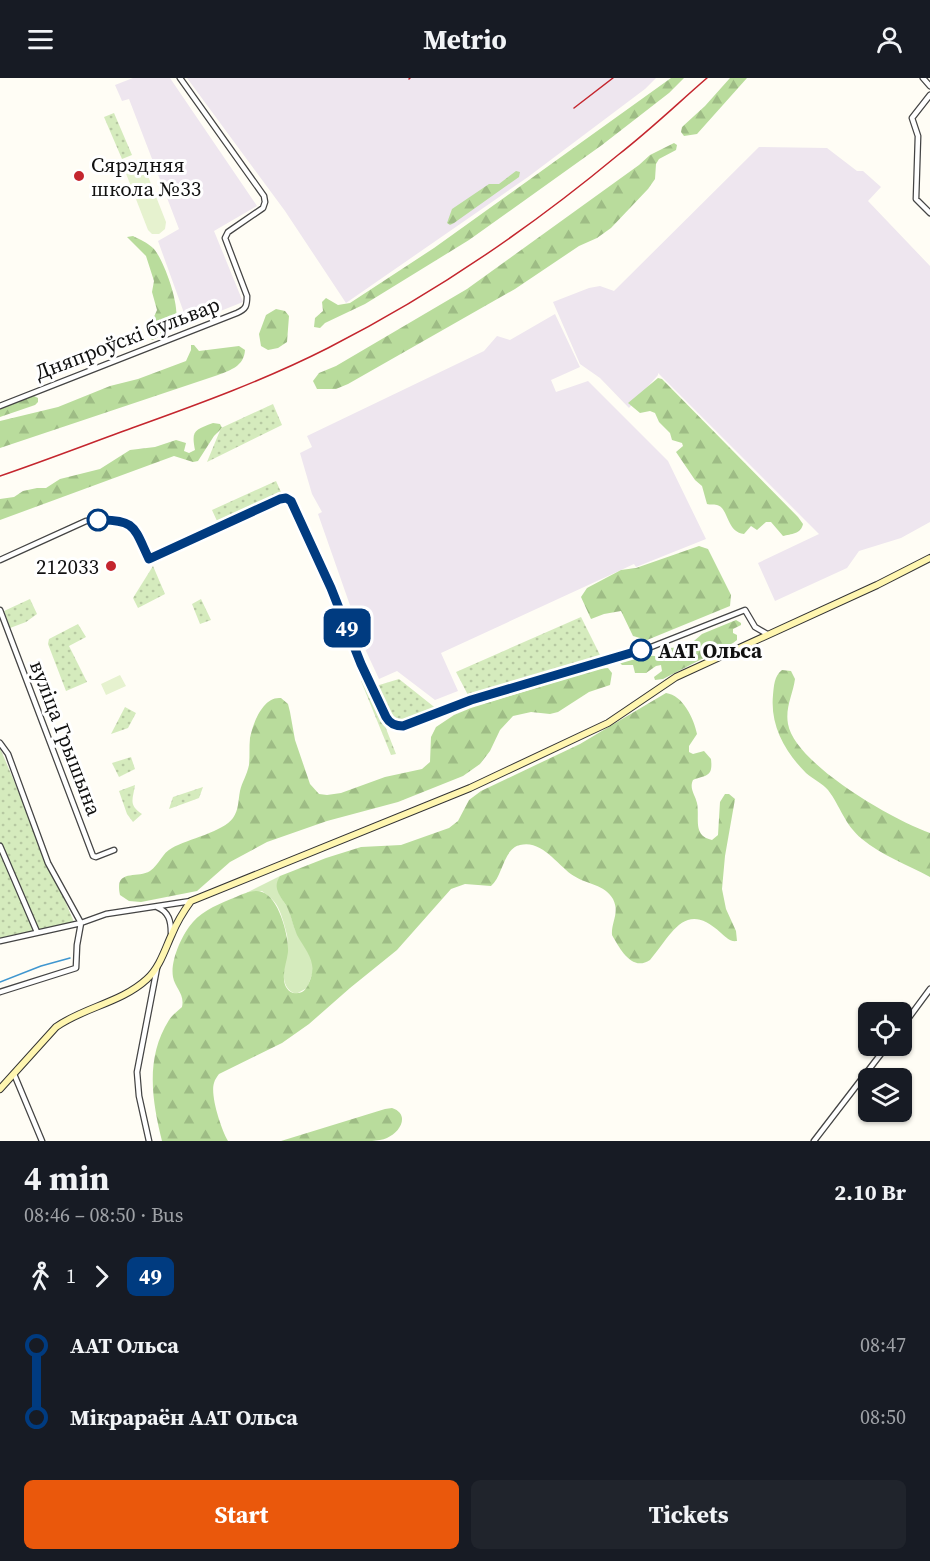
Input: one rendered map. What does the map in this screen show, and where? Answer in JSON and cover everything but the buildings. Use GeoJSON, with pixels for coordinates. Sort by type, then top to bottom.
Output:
{"type":"FeatureCollection","features":[{"type":"Feature","properties":{"kind":"street","name":"Дняпроўскі бульвар"},"geometry":{"type":"LineString","coordinates":[[0,406],[244,310],[247,305],[247,296],[225,238],[228,232],[263,208],[264,196],[180,78]]}},
{"type":"Feature","properties":{"kind":"street"},"geometry":{"type":"LineString","coordinates":[[922,78],[930,86]]}},
{"type":"Feature","properties":{"kind":"street"},"geometry":{"type":"LineString","coordinates":[[930,95],[912,118],[918,136],[916,199],[930,213]]}},
{"type":"Feature","properties":{"kind":"street"},"geometry":{"type":"LineString","coordinates":[[0,560],[86,521],[110,520],[134,527],[149,559],[286,498],[291,501],[331,588],[361,664],[386,717],[389,722],[398,726],[471,700],[646,649],[745,610],[755,627],[767,634]]}},
{"type":"Feature","properties":{"kind":"street"},"geometry":{"type":"LineString","coordinates":[[0,941],[81,923],[106,914],[190,901],[471,788],[608,723],[676,677],[877,585],[930,558]]}},
{"type":"Feature","properties":{"kind":"street","name":"вуліца Грышына"},"geometry":{"type":"LineString","coordinates":[[0,610],[93,856],[114,850]]}},
{"type":"Feature","properties":{"kind":"street"},"geometry":{"type":"LineString","coordinates":[[0,744],[8,754],[48,863],[81,923],[76,968],[0,992]]}},
{"type":"Feature","properties":{"kind":"street"},"geometry":{"type":"LineString","coordinates":[[0,846],[37,932]]}},
{"type":"Feature","properties":{"kind":"street"},"geometry":{"type":"LineString","coordinates":[[149,1141],[139,1096],[137,1072],[159,963],[190,901]]}},
{"type":"Feature","properties":{"kind":"street"},"geometry":{"type":"LineString","coordinates":[[157,907],[168,914],[171,935]]}},
{"type":"Feature","properties":{"kind":"street"},"geometry":{"type":"LineString","coordinates":[[0,1089],[56,1028],[65,1021],[102,1006],[135,988],[148,978],[159,963]]}},
{"type":"Feature","properties":{"kind":"street"},"geometry":{"type":"LineString","coordinates":[[912,1013],[930,989]]}},
{"type":"Feature","properties":{"kind":"street"},"geometry":{"type":"LineString","coordinates":[[814,1141],[879,1056]]}},
{"type":"Feature","properties":{"kind":"street"},"geometry":{"type":"LineString","coordinates":[[14,1074],[42,1141]]}},
{"type":"Feature","properties":{"kind":"shaded area"},"geometry":{"type":"Polygon","coordinates":[[[133,78],[170,78],[257,206],[214,231],[243,302],[188,324],[158,241],[179,229],[129,99],[122,101],[115,85],[133,78]]]}},
{"type":"Feature","properties":{"kind":"shaded area"},"geometry":{"type":"Polygon","coordinates":[[[187,78],[656,78],[645,89],[528,177],[346,303],[285,211],[187,78]]]}},
{"type":"Feature","properties":{"kind":"shaded area"},"geometry":{"type":"Polygon","coordinates":[[[759,147],[827,148],[857,171],[863,171],[881,187],[868,201],[930,266],[930,522],[901,538],[859,551],[847,568],[775,601],[758,563],[819,534],[658,373],[629,408],[600,378],[580,364],[553,302],[600,286],[614,291],[759,147]]]}},
{"type":"Feature","properties":{"kind":"shaded area"},"geometry":{"type":"Polygon","coordinates":[[[555,314],[580,367],[551,380],[556,392],[588,381],[668,461],[706,539],[636,567],[634,564],[441,653],[458,691],[435,700],[397,671],[379,679],[366,651],[318,514],[322,512],[312,494],[300,453],[312,447],[307,436],[484,351],[497,336],[510,340],[555,314]]]}},
{"type":"Feature","properties":{"kind":"green space"},"geometry":{"type":"Polygon","coordinates":[[[671,78],[684,78],[669,93],[602,145],[469,240],[365,304],[325,323],[320,328],[314,327],[315,318],[323,311],[322,302],[326,298],[338,305],[350,303],[434,248],[671,78]]]}},
{"type":"Feature","properties":{"kind":"green space"},"geometry":{"type":"Polygon","coordinates":[[[730,78],[747,78],[697,134],[684,136],[681,132],[682,127],[730,78]]]}},
{"type":"Feature","properties":{"kind":"green space"},"geometry":{"type":"Polygon","coordinates":[[[114,113],[132,155],[122,159],[104,117],[114,113]]]}},
{"type":"Feature","properties":{"kind":"green space"},"geometry":{"type":"Polygon","coordinates":[[[674,143],[677,145],[676,150],[659,159],[656,164],[655,179],[648,189],[611,228],[597,238],[579,246],[515,289],[348,384],[336,389],[317,389],[313,381],[319,373],[336,366],[467,289],[650,155],[674,143]]]}},
{"type":"Feature","properties":{"kind":"green space"},"geometry":{"type":"Polygon","coordinates":[[[138,160],[144,166],[166,222],[165,229],[159,234],[152,234],[148,230],[125,171],[129,162],[138,160]]]}},
{"type":"Feature","properties":{"kind":"green space"},"geometry":{"type":"Polygon","coordinates":[[[516,171],[520,172],[519,177],[454,223],[450,225],[447,223],[452,209],[489,184],[499,184],[516,171]]]}},
{"type":"Feature","properties":{"kind":"green space"},"geometry":{"type":"Polygon","coordinates":[[[133,236],[153,248],[162,263],[174,297],[177,317],[175,324],[165,334],[152,340],[148,335],[148,323],[153,319],[157,310],[152,292],[154,281],[146,256],[127,237],[133,236]]]}},
{"type":"Feature","properties":{"kind":"green space"},"geometry":{"type":"Polygon","coordinates":[[[276,309],[285,311],[289,316],[287,342],[278,348],[268,350],[261,346],[259,334],[266,315],[276,309]]]}},
{"type":"Feature","properties":{"kind":"green space"},"geometry":{"type":"Polygon","coordinates":[[[191,345],[199,351],[239,346],[245,350],[239,364],[223,373],[0,448],[0,421],[58,407],[110,386],[138,379],[186,361],[191,345]]]}},
{"type":"Feature","properties":{"kind":"green space"},"geometry":{"type":"Polygon","coordinates":[[[658,378],[662,379],[798,517],[803,524],[800,530],[783,536],[771,522],[766,522],[757,530],[751,526],[744,534],[734,529],[721,507],[707,504],[702,486],[695,480],[676,452],[683,446],[682,443],[672,440],[670,433],[659,422],[655,413],[650,411],[640,413],[628,403],[658,378]]]}},
{"type":"Feature","properties":{"kind":"green space"},"geometry":{"type":"Polygon","coordinates":[[[34,396],[38,398],[35,405],[0,417],[0,408],[34,396]]]}},
{"type":"Feature","properties":{"kind":"green space"},"geometry":{"type":"Polygon","coordinates":[[[273,404],[282,425],[207,462],[221,428],[273,404]]]}},
{"type":"Feature","properties":{"kind":"green space"},"geometry":{"type":"Polygon","coordinates":[[[213,423],[220,424],[222,428],[198,461],[193,462],[174,456],[0,520],[0,499],[14,497],[23,491],[46,488],[60,479],[100,469],[130,450],[155,447],[176,440],[186,443],[184,451],[189,453],[195,450],[194,435],[196,432],[213,423]]]}},
{"type":"Feature","properties":{"kind":"green space"},"geometry":{"type":"Polygon","coordinates":[[[276,481],[281,492],[217,521],[212,510],[276,481]]]}},
{"type":"Feature","properties":{"kind":"green space"},"geometry":{"type":"Polygon","coordinates":[[[699,546],[708,549],[731,595],[730,606],[647,640],[633,636],[621,611],[591,619],[581,597],[587,588],[621,570],[636,568],[699,546]]]}},
{"type":"Feature","properties":{"kind":"green space"},"geometry":{"type":"Polygon","coordinates":[[[153,566],[165,594],[138,608],[133,598],[153,566]]]}},
{"type":"Feature","properties":{"kind":"green space"},"geometry":{"type":"Polygon","coordinates":[[[30,599],[37,614],[26,622],[10,628],[4,611],[30,599]]]}},
{"type":"Feature","properties":{"kind":"green space"},"geometry":{"type":"Polygon","coordinates":[[[201,599],[211,620],[200,624],[192,604],[201,599]]]}},
{"type":"Feature","properties":{"kind":"green space"},"geometry":{"type":"Polygon","coordinates":[[[581,617],[602,659],[468,695],[456,672],[581,617]]]}},
{"type":"Feature","properties":{"kind":"green space"},"geometry":{"type":"Polygon","coordinates":[[[736,620],[741,623],[733,629],[737,640],[663,679],[655,680],[654,677],[662,671],[661,665],[646,673],[635,673],[633,665],[620,663],[622,659],[643,656],[655,656],[659,660],[664,657],[669,648],[687,647],[702,634],[736,620]]]}},
{"type":"Feature","properties":{"kind":"green space"},"geometry":{"type":"Polygon","coordinates":[[[78,624],[86,637],[69,646],[87,682],[66,691],[48,644],[49,639],[78,624]]]}},
{"type":"Feature","properties":{"kind":"green space"},"geometry":{"type":"Polygon","coordinates":[[[608,668],[612,673],[610,685],[589,692],[558,712],[550,714],[531,712],[513,716],[500,730],[490,751],[480,764],[463,776],[398,802],[327,821],[267,842],[230,862],[197,891],[141,902],[129,901],[120,895],[120,881],[123,878],[150,871],[169,850],[222,827],[233,818],[249,765],[250,738],[254,725],[260,712],[269,701],[281,698],[288,704],[295,740],[310,784],[319,794],[327,795],[341,793],[385,777],[422,769],[430,762],[431,737],[436,727],[454,715],[597,669],[608,668]]]}},
{"type":"Feature","properties":{"kind":"green space"},"geometry":{"type":"Polygon","coordinates":[[[782,670],[791,671],[795,679],[787,718],[795,740],[826,773],[848,789],[893,816],[930,833],[930,877],[886,855],[862,839],[851,827],[828,790],[806,773],[792,756],[780,738],[774,717],[775,681],[782,670]]]}},
{"type":"Feature","properties":{"kind":"green space"},"geometry":{"type":"Polygon","coordinates":[[[120,675],[126,686],[106,695],[101,684],[120,675]]]}},
{"type":"Feature","properties":{"kind":"green space"},"geometry":{"type":"Polygon","coordinates":[[[364,677],[396,754],[391,755],[361,681],[364,677]]]}},
{"type":"Feature","properties":{"kind":"green space"},"geometry":{"type":"Polygon","coordinates":[[[399,679],[438,710],[402,723],[394,718],[376,686],[399,679]]]}},
{"type":"Feature","properties":{"kind":"green space"},"geometry":{"type":"Polygon","coordinates":[[[666,693],[678,698],[687,709],[693,722],[697,734],[689,746],[689,752],[693,754],[704,751],[711,759],[710,772],[693,780],[692,783],[697,803],[698,826],[702,835],[712,840],[718,835],[720,802],[725,794],[735,799],[722,889],[726,909],[736,931],[737,941],[732,941],[709,923],[698,919],[689,920],[680,924],[673,931],[650,960],[644,963],[632,961],[612,935],[616,909],[609,894],[568,872],[543,850],[528,844],[520,845],[510,852],[491,886],[465,884],[451,889],[397,950],[309,1024],[282,1043],[219,1074],[213,1088],[215,1103],[219,1121],[228,1141],[162,1141],[153,1095],[156,1049],[170,1018],[182,1007],[182,998],[173,977],[173,963],[181,940],[197,918],[213,907],[245,893],[259,891],[268,895],[278,909],[287,937],[285,985],[292,993],[301,992],[306,988],[311,977],[312,964],[278,892],[277,884],[280,876],[361,847],[401,845],[449,828],[458,821],[469,800],[481,791],[580,744],[666,693]]]}},
{"type":"Feature","properties":{"kind":"green space"},"geometry":{"type":"Polygon","coordinates":[[[125,707],[136,713],[128,728],[111,734],[125,707]]]}},
{"type":"Feature","properties":{"kind":"green space"},"geometry":{"type":"Polygon","coordinates":[[[0,748],[74,922],[0,938],[0,748]]]}},
{"type":"Feature","properties":{"kind":"green space"},"geometry":{"type":"Polygon","coordinates":[[[131,757],[135,769],[119,777],[112,763],[131,757]]]}},
{"type":"Feature","properties":{"kind":"green space"},"geometry":{"type":"Polygon","coordinates":[[[135,785],[133,805],[142,814],[133,822],[127,814],[119,791],[135,785]]]}},
{"type":"Feature","properties":{"kind":"green space"},"geometry":{"type":"Polygon","coordinates":[[[203,787],[199,798],[169,809],[173,797],[203,787]]]}},
{"type":"Feature","properties":{"kind":"green space"},"geometry":{"type":"Polygon","coordinates":[[[280,876],[279,894],[289,910],[295,930],[312,959],[313,972],[307,988],[296,994],[285,984],[287,935],[278,907],[262,891],[244,894],[280,876]]]}},
{"type":"Feature","properties":{"kind":"green space"},"geometry":{"type":"Polygon","coordinates":[[[392,1108],[401,1114],[402,1119],[396,1132],[385,1139],[281,1141],[385,1109],[392,1108]]]}},
{"type":"Feature","properties":{"kind":"waterway"},"geometry":{"type":"LineString","coordinates":[[0,982],[41,966],[70,958]]}},
{"type":"Feature","properties":{"kind":"railway"},"geometry":{"type":"LineString","coordinates":[[574,108],[613,78]]}},
{"type":"Feature","properties":{"kind":"railway"},"geometry":{"type":"LineString","coordinates":[[0,476],[232,391],[304,360],[367,328],[442,283],[515,235],[641,136],[707,78]]}},
{"type":"Feature","properties":{"kind":"bus line","name":"49"},"geometry":{"type":"LineString","coordinates":[[98,520],[110,520],[134,527],[149,559],[280,499],[286,498],[291,501],[386,717],[389,722],[398,726],[471,700],[641,650]]}},
{"type":"Feature","properties":{"kind":"place","name":"Сярэдняя школа №33"},"geometry":{"type":"Point","coordinates":[79,176]}},
{"type":"Feature","properties":{"kind":"place","name":"212033"},"geometry":{"type":"Point","coordinates":[111,566]}},
{"type":"Feature","properties":{"kind":"place","name":"ААТ Ольса"},"geometry":{"type":"Point","coordinates":[641,650]}}]}
